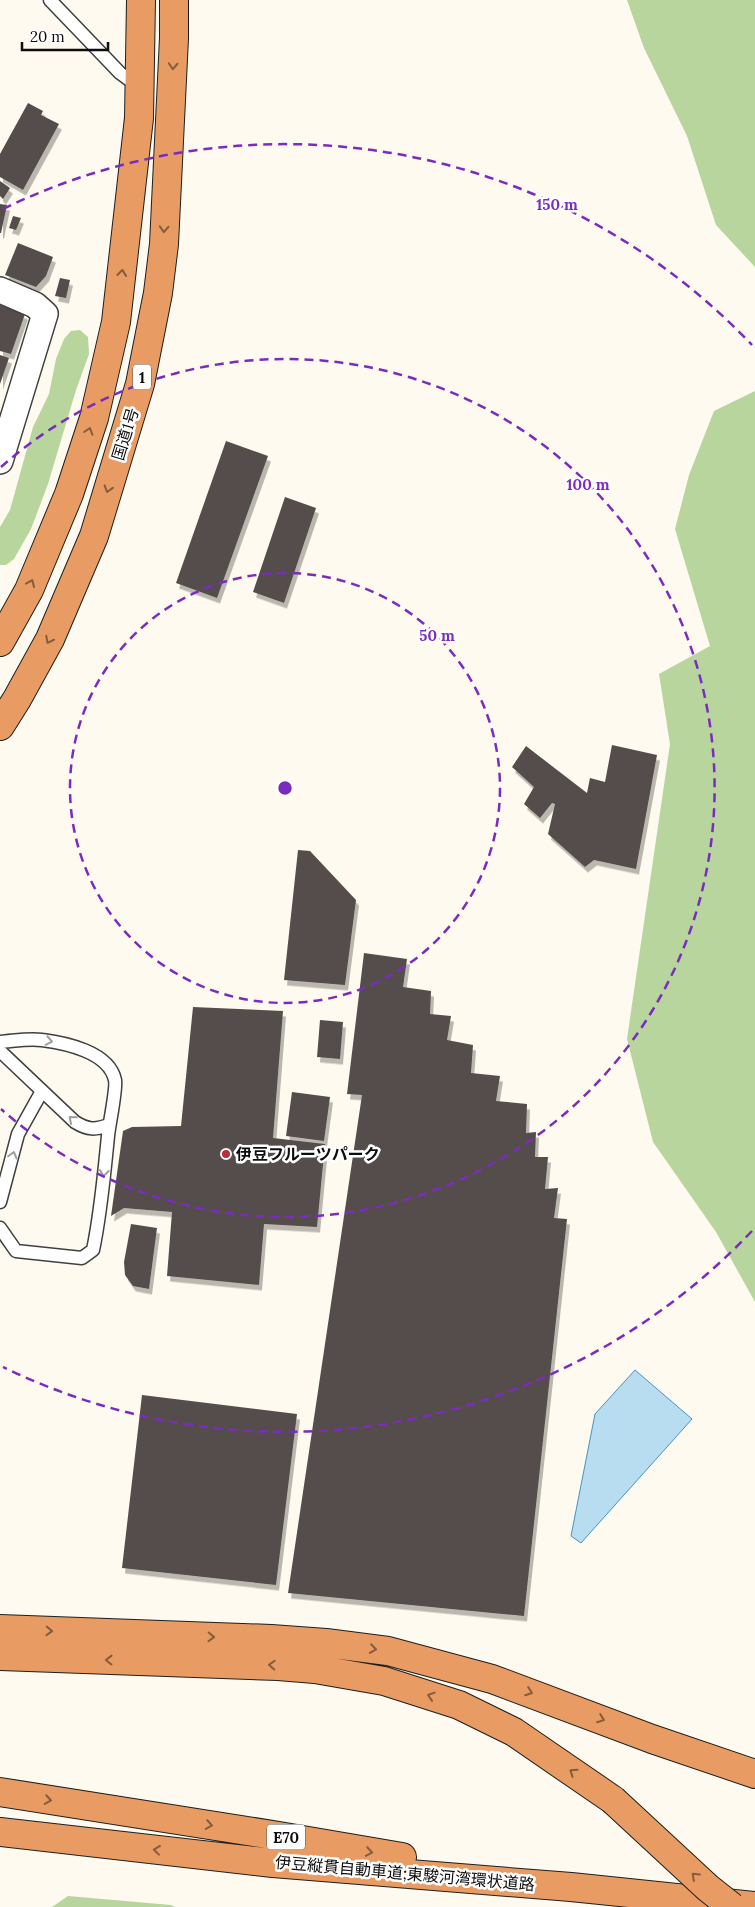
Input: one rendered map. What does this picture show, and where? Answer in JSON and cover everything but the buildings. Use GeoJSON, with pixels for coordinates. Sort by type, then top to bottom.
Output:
{"type":"FeatureCollection","features":[{"type":"Feature","properties":{"kind":"highway"},"geometry":{"type":"LineString","coordinates":[[0,642],[29,590],[68,494],[94,418],[116,322],[138,118],[141,0]]}},
{"type":"Feature","properties":{"kind":"highway","name":"国道1号"},"geometry":{"type":"LineString","coordinates":[[0,726],[50,639],[94,536],[140,384],[158,293],[164,244],[174,38],[174,0]]}},
{"type":"Feature","properties":{"kind":"highway"},"geometry":{"type":"LineString","coordinates":[[0,1629],[271,1639],[388,1651],[492,1679],[652,1739],[755,1774]]}},
{"type":"Feature","properties":{"kind":"highway"},"geometry":{"type":"LineString","coordinates":[[0,1656],[315,1669],[384,1681],[459,1705],[514,1732],[613,1800],[708,1888],[732,1907]]}},
{"type":"Feature","properties":{"kind":"highway","name":"伊豆縦貫自動車道;東駿河湾環状道路"},"geometry":{"type":"LineString","coordinates":[[0,1792],[279,1836],[571,1887]]}},
{"type":"Feature","properties":{"kind":"highway","name":"伊豆縦貫自動車道;東駿河湾環状道路"},"geometry":{"type":"LineString","coordinates":[[0,1832],[273,1863],[571,1887],[755,1906]]}},
{"type":"Feature","properties":{"kind":"street"},"geometry":{"type":"LineString","coordinates":[[0,290],[35,305],[45,314],[0,461]]}},
{"type":"Feature","properties":{"kind":"lane"},"geometry":{"type":"LineString","coordinates":[[50,0],[120,73],[140,87]]}},
{"type":"Feature","properties":{"kind":"lane"},"geometry":{"type":"LineString","coordinates":[[0,1042],[41,1040],[78,1047],[96,1056],[110,1068],[116,1081],[109,1125],[100,1218],[93,1250],[82,1258],[16,1251],[0,1228]]}},
{"type":"Feature","properties":{"kind":"lane"},"geometry":{"type":"LineString","coordinates":[[0,1051],[75,1122],[84,1128],[95,1130],[109,1125]]}},
{"type":"Feature","properties":{"kind":"lane"},"geometry":{"type":"LineString","coordinates":[[0,1202],[18,1134],[42,1091]]}},
{"type":"Feature","properties":{"kind":"green space"},"geometry":{"type":"Polygon","coordinates":[[[627,0],[755,0],[755,267],[716,225],[687,136],[644,48],[627,0]]]}},
{"type":"Feature","properties":{"kind":"green space"},"geometry":{"type":"Polygon","coordinates":[[[80,330],[88,337],[89,354],[76,390],[48,484],[31,529],[14,559],[6,565],[0,565],[0,527],[10,510],[33,427],[49,394],[56,359],[64,339],[71,331],[80,330]]]}},
{"type":"Feature","properties":{"kind":"green space"},"geometry":{"type":"Polygon","coordinates":[[[755,391],[755,1302],[716,1232],[653,1142],[627,1039],[670,744],[659,674],[710,646],[675,529],[689,475],[714,411],[755,391]]]}},
{"type":"Feature","properties":{"kind":"green space"},"geometry":{"type":"Polygon","coordinates":[[[68,1896],[171,1905],[175,1907],[52,1907],[68,1896]]]}},
{"type":"Feature","properties":{"kind":"water"},"geometry":{"type":"Polygon","coordinates":[[[635,1370],[692,1419],[581,1543],[571,1536],[595,1414],[635,1370]]]}},
{"type":"Feature","properties":{"kind":"place","name":"伊豆フルーツパーク"},"geometry":{"type":"Point","coordinates":[226,1154]}}]}
